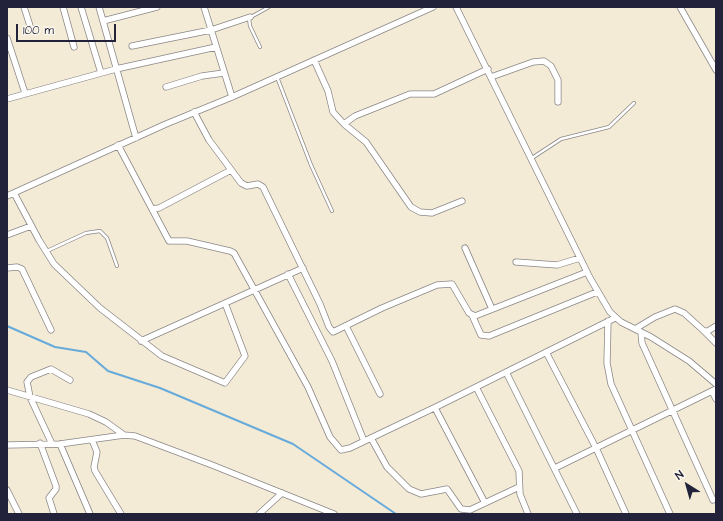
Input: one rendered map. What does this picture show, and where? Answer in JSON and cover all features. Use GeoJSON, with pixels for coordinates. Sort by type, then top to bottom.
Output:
{"type":"FeatureCollection","features":[{"type":"Feature","properties":{"kind":"street"},"geometry":{"type":"LineString","coordinates":[[24,7],[31,29]]}},
{"type":"Feature","properties":{"kind":"street"},"geometry":{"type":"LineString","coordinates":[[63,7],[74,47]]}},
{"type":"Feature","properties":{"kind":"street"},"geometry":{"type":"LineString","coordinates":[[81,7],[101,73]]}},
{"type":"Feature","properties":{"kind":"street"},"geometry":{"type":"LineString","coordinates":[[99,7],[136,138]]}},
{"type":"Feature","properties":{"kind":"street"},"geometry":{"type":"LineString","coordinates":[[103,21],[157,7]]}},
{"type":"Feature","properties":{"kind":"street"},"geometry":{"type":"LineString","coordinates":[[204,7],[232,97]]}},
{"type":"Feature","properties":{"kind":"street"},"geometry":{"type":"LineString","coordinates":[[7,196],[118,145],[232,97],[433,7]]}},
{"type":"Feature","properties":{"kind":"street"},"geometry":{"type":"LineString","coordinates":[[456,7],[597,292],[615,318],[689,361],[716,384]]}},
{"type":"Feature","properties":{"kind":"street"},"geometry":{"type":"LineString","coordinates":[[680,7],[716,70]]}},
{"type":"Feature","properties":{"kind":"street"},"geometry":{"type":"LineString","coordinates":[[132,46],[211,30],[250,17]]}},
{"type":"Feature","properties":{"kind":"street"},"geometry":{"type":"LineString","coordinates":[[7,38],[25,93]]}},
{"type":"Feature","properties":{"kind":"street"},"geometry":{"type":"LineString","coordinates":[[7,99],[116,69],[216,47]]}},
{"type":"Feature","properties":{"kind":"street"},"geometry":{"type":"LineString","coordinates":[[314,60],[328,92],[333,112],[368,146],[406,201],[416,210],[432,213],[462,201]]}},
{"type":"Feature","properties":{"kind":"street"},"geometry":{"type":"LineString","coordinates":[[491,77],[533,62],[544,61],[551,66],[558,80],[558,102]]}},
{"type":"Feature","properties":{"kind":"street"},"geometry":{"type":"LineString","coordinates":[[344,124],[355,116],[410,94],[434,94],[488,70]]}},
{"type":"Feature","properties":{"kind":"street"},"geometry":{"type":"LineString","coordinates":[[166,87],[202,76],[224,73]]}},
{"type":"Feature","properties":{"kind":"street"},"geometry":{"type":"LineString","coordinates":[[194,112],[209,140],[244,186],[258,184],[263,187],[331,330],[337,331],[382,308],[444,284],[452,284],[472,315],[481,335],[489,336],[597,292]]}},
{"type":"Feature","properties":{"kind":"street"},"geometry":{"type":"LineString","coordinates":[[118,145],[169,241],[187,241],[234,253],[252,290],[297,366],[334,443],[341,450],[345,450],[435,408],[615,318]]}},
{"type":"Feature","properties":{"kind":"street"},"geometry":{"type":"LineString","coordinates":[[152,209],[159,208],[231,170]]}},
{"type":"Feature","properties":{"kind":"street"},"geometry":{"type":"LineString","coordinates":[[14,193],[46,251],[58,268],[72,283],[141,341],[174,362],[225,383],[245,356],[225,303]]}},
{"type":"Feature","properties":{"kind":"street"},"geometry":{"type":"LineString","coordinates":[[7,235],[31,226]]}},
{"type":"Feature","properties":{"kind":"street"},"geometry":{"type":"LineString","coordinates":[[465,248],[492,310]]}},
{"type":"Feature","properties":{"kind":"street"},"geometry":{"type":"LineString","coordinates":[[516,262],[557,266],[580,258]]}},
{"type":"Feature","properties":{"kind":"street"},"geometry":{"type":"LineString","coordinates":[[7,268],[17,266],[22,269],[51,330]]}},
{"type":"Feature","properties":{"kind":"street"},"geometry":{"type":"LineString","coordinates":[[141,341],[302,268]]}},
{"type":"Feature","properties":{"kind":"street"},"geometry":{"type":"LineString","coordinates":[[472,315],[492,310],[587,272]]}},
{"type":"Feature","properties":{"kind":"street"},"geometry":{"type":"LineString","coordinates":[[288,274],[332,361],[364,441]]}},
{"type":"Feature","properties":{"kind":"street"},"geometry":{"type":"LineString","coordinates":[[638,331],[655,317],[674,309],[684,314],[716,343]]}},
{"type":"Feature","properties":{"kind":"street"},"geometry":{"type":"LineString","coordinates":[[608,321],[608,372],[615,395],[670,514]]}},
{"type":"Feature","properties":{"kind":"street"},"geometry":{"type":"LineString","coordinates":[[346,326],[380,394]]}},
{"type":"Feature","properties":{"kind":"street"},"geometry":{"type":"LineString","coordinates":[[704,331],[708,331],[716,326]]}},
{"type":"Feature","properties":{"kind":"street"},"geometry":{"type":"LineString","coordinates":[[638,331],[672,411],[713,500]]}},
{"type":"Feature","properties":{"kind":"street"},"geometry":{"type":"LineString","coordinates":[[546,352],[596,448],[626,514]]}},
{"type":"Feature","properties":{"kind":"street"},"geometry":{"type":"LineString","coordinates":[[52,444],[30,397],[27,386],[28,380],[48,369],[55,370],[70,380]]}},
{"type":"Feature","properties":{"kind":"street"},"geometry":{"type":"LineString","coordinates":[[506,372],[555,468],[576,514]]}},
{"type":"Feature","properties":{"kind":"street"},"geometry":{"type":"LineString","coordinates":[[476,387],[519,471],[519,487],[528,514]]}},
{"type":"Feature","properties":{"kind":"street"},"geometry":{"type":"LineString","coordinates":[[7,390],[89,414],[106,422],[124,435]]}},
{"type":"Feature","properties":{"kind":"street"},"geometry":{"type":"LineString","coordinates":[[555,468],[714,390],[716,398]]}},
{"type":"Feature","properties":{"kind":"street"},"geometry":{"type":"LineString","coordinates":[[435,408],[485,503]]}},
{"type":"Feature","properties":{"kind":"street"},"geometry":{"type":"LineString","coordinates":[[7,444],[60,444],[124,435],[147,440],[334,514]]}},
{"type":"Feature","properties":{"kind":"street"},"geometry":{"type":"LineString","coordinates":[[371,438],[392,473],[416,493],[426,494],[447,489],[450,491],[458,506],[466,511],[519,487]]}},
{"type":"Feature","properties":{"kind":"street"},"geometry":{"type":"LineString","coordinates":[[92,440],[97,452],[94,467],[95,471],[121,514]]}},
{"type":"Feature","properties":{"kind":"street"},"geometry":{"type":"LineString","coordinates":[[40,443],[56,486],[56,489],[49,498],[52,513]]}},
{"type":"Feature","properties":{"kind":"street"},"geometry":{"type":"LineString","coordinates":[[60,444],[90,514]]}},
{"type":"Feature","properties":{"kind":"street"},"geometry":{"type":"LineString","coordinates":[[7,490],[19,514]]}},
{"type":"Feature","properties":{"kind":"street"},"geometry":{"type":"LineString","coordinates":[[259,514],[282,493]]}},
{"type":"Feature","properties":{"kind":"lane"},"geometry":{"type":"LineString","coordinates":[[260,47],[248,22],[250,17],[269,7]]}},
{"type":"Feature","properties":{"kind":"lane"},"geometry":{"type":"LineString","coordinates":[[277,77],[311,165],[332,211]]}},
{"type":"Feature","properties":{"kind":"lane"},"geometry":{"type":"LineString","coordinates":[[531,158],[562,139],[609,127],[634,103]]}},
{"type":"Feature","properties":{"kind":"lane"},"geometry":{"type":"LineString","coordinates":[[46,251],[86,233],[100,232],[107,238],[118,266]]}},
{"type":"Feature","properties":{"kind":"waterway"},"geometry":{"type":"LineString","coordinates":[[7,326],[55,347],[86,352],[108,371],[160,388],[293,444],[396,514]]}}]}
